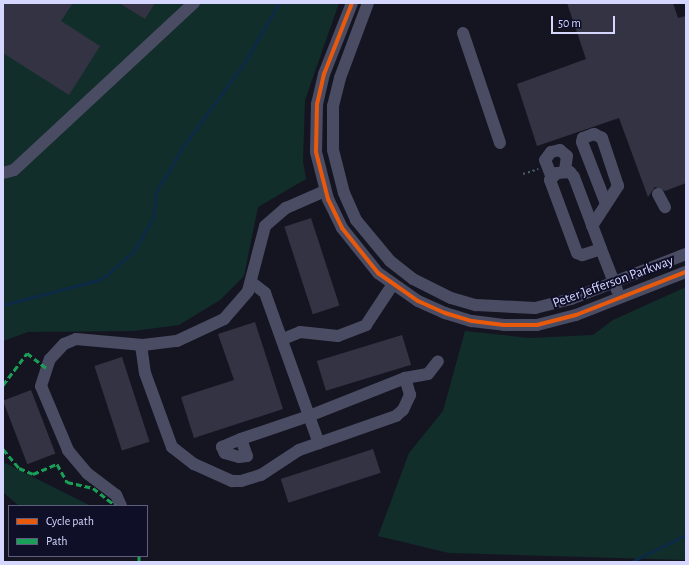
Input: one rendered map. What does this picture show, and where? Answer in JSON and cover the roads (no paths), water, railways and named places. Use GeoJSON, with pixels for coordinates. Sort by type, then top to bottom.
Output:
{"type":"FeatureCollection","features":[{"type":"Feature","properties":{"kind":"street"},"geometry":{"type":"LineString","coordinates":[[3,173],[14,170],[194,3]]}},
{"type":"Feature","properties":{"kind":"street","name":"Peter Jefferson Parkway"},"geometry":{"type":"LineString","coordinates":[[352,3],[324,74],[317,104],[316,152],[326,190],[342,228],[356,247],[393,284],[445,313],[472,322],[504,325],[545,323],[620,298],[686,272]]}},
{"type":"Feature","properties":{"kind":"street","name":"Peter Jefferson Parkway"},"geometry":{"type":"LineString","coordinates":[[368,3],[340,78],[332,127],[336,171],[344,193],[373,244],[412,279],[451,298],[476,305],[535,308],[571,300],[686,254]]}},
{"type":"Feature","properties":{"kind":"street"},"geometry":{"type":"LineString","coordinates":[[463,33],[500,143]]}},
{"type":"Feature","properties":{"kind":"street"},"geometry":{"type":"LineString","coordinates":[[592,226],[618,186],[605,145],[600,135],[594,134],[583,138],[585,151],[606,204]]}},
{"type":"Feature","properties":{"kind":"street"},"geometry":{"type":"LineString","coordinates":[[565,171],[567,156],[560,150],[551,152],[545,160],[552,178],[550,180],[577,253],[582,255],[601,249]]}},
{"type":"Feature","properties":{"kind":"street"},"geometry":{"type":"LineString","coordinates":[[565,171],[574,177],[620,298]]}},
{"type":"Feature","properties":{"kind":"street"},"geometry":{"type":"LineString","coordinates":[[552,178],[565,171]]}},
{"type":"Feature","properties":{"kind":"street"},"geometry":{"type":"LineString","coordinates":[[121,505],[116,495],[87,473],[68,450],[41,386],[50,359],[64,344],[76,339],[142,345],[177,341],[208,328],[224,319],[248,291],[260,240],[269,222],[286,208],[326,190]]}},
{"type":"Feature","properties":{"kind":"street"},"geometry":{"type":"LineString","coordinates":[[251,282],[262,288],[283,338],[309,416],[320,443]]}},
{"type":"Feature","properties":{"kind":"street"},"geometry":{"type":"LineString","coordinates":[[283,338],[300,332],[338,336],[355,331],[366,325],[393,284]]}},
{"type":"Feature","properties":{"kind":"street"},"geometry":{"type":"LineString","coordinates":[[142,345],[145,373],[165,434],[172,447],[194,464],[241,481],[261,475],[299,450],[396,416],[403,410],[410,395],[405,378]]}},
{"type":"Feature","properties":{"kind":"street"},"geometry":{"type":"LineString","coordinates":[[241,439],[309,416],[405,378],[428,374],[438,361]]}},
{"type":"Feature","properties":{"kind":"waterway"},"geometry":{"type":"LineString","coordinates":[[3,305],[102,279],[134,251],[153,218],[156,192],[183,147],[245,62],[279,3]]}},
{"type":"Feature","properties":{"kind":"waterway"},"geometry":{"type":"LineString","coordinates":[[631,562],[686,535]]}}]}
